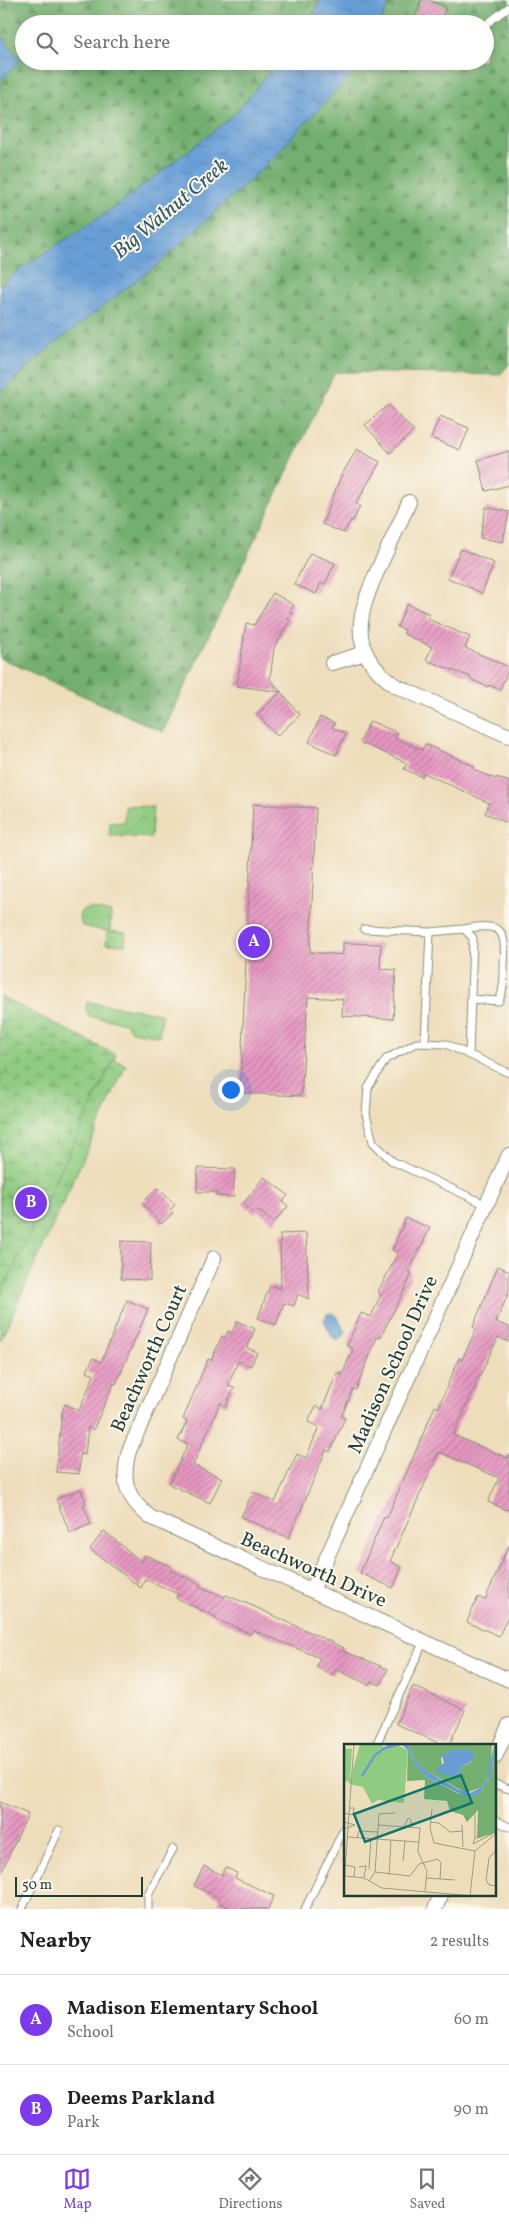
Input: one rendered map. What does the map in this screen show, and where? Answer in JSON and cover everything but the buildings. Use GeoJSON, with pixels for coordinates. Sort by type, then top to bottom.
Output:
{"type":"FeatureCollection","features":[{"type":"Feature","properties":{"kind":"street"},"geometry":{"type":"LineString","coordinates":[[409,502],[361,610],[361,638],[365,653],[378,672],[396,686],[509,736]]}},
{"type":"Feature","properties":{"kind":"street"},"geometry":{"type":"LineString","coordinates":[[332,663],[365,653]]}},
{"type":"Feature","properties":{"kind":"street","name":"Madison School Drive"},"geometry":{"type":"LineString","coordinates":[[312,1590],[509,1155]]}},
{"type":"Feature","properties":{"kind":"street","name":"Beachworth Court"},"geometry":{"type":"LineString","coordinates":[[124,1474],[129,1451],[214,1258]]}},
{"type":"Feature","properties":{"kind":"street","name":"Beachworth Drive"},"geometry":{"type":"LineString","coordinates":[[124,1474],[132,1499],[150,1517],[509,1680]]}},
{"type":"Feature","properties":{"kind":"street"},"geometry":{"type":"LineString","coordinates":[[496,1755],[509,1725]]}},
{"type":"Feature","properties":{"kind":"street"},"geometry":{"type":"LineString","coordinates":[[435,1909],[441,1896]]}},
{"type":"Feature","properties":{"kind":"lane"},"geometry":{"type":"LineString","coordinates":[[494,18],[509,7]]}},
{"type":"Feature","properties":{"kind":"lane"},"geometry":{"type":"LineString","coordinates":[[364,929],[430,932],[487,925],[499,930],[506,940],[503,992],[499,1001],[471,999]]}},
{"type":"Feature","properties":{"kind":"lane"},"geometry":{"type":"LineString","coordinates":[[464,929],[473,938],[469,1055]]}},
{"type":"Feature","properties":{"kind":"lane"},"geometry":{"type":"LineString","coordinates":[[425,1043],[430,932]]}},
{"type":"Feature","properties":{"kind":"lane"},"geometry":{"type":"LineString","coordinates":[[487,1205],[392,1161],[373,1142],[366,1114],[368,1088],[386,1059],[416,1043],[446,1044],[509,1073]]}},
{"type":"Feature","properties":{"kind":"lane"},"geometry":{"type":"LineString","coordinates":[[376,1744],[424,1641]]}},
{"type":"Feature","properties":{"kind":"lane"},"geometry":{"type":"LineString","coordinates":[[496,1784],[509,1789]]}},
{"type":"Feature","properties":{"kind":"lane"},"geometry":{"type":"LineString","coordinates":[[496,1820],[509,1827]]}},
{"type":"Feature","properties":{"kind":"lane"},"geometry":{"type":"LineString","coordinates":[[305,1909],[344,1829]]}},
{"type":"Feature","properties":{"kind":"lane"},"geometry":{"type":"LineString","coordinates":[[22,1909],[59,1830]]}},
{"type":"Feature","properties":{"kind":"lane"},"geometry":{"type":"LineString","coordinates":[[148,1909],[148,1894],[173,1848]]}},
{"type":"Feature","properties":{"kind":"green space"},"geometry":{"type":"Polygon","coordinates":[[[0,0],[320,0],[313,15],[15,15],[15,54],[0,32],[0,0]]]}},
{"type":"Feature","properties":{"kind":"green space"},"geometry":{"type":"Polygon","coordinates":[[[391,0],[509,0],[509,364],[500,375],[335,372],[163,732],[0,658],[0,393],[54,344],[159,263],[264,167],[355,70],[494,70],[494,15],[384,15],[391,0]]]}},
{"type":"Feature","properties":{"kind":"green space"},"geometry":{"type":"Polygon","coordinates":[[[15,66],[15,70],[271,70],[232,117],[117,206],[22,268],[0,286],[0,81],[15,66]]]}},
{"type":"Feature","properties":{"kind":"green space"},"geometry":{"type":"Polygon","coordinates":[[[125,806],[153,807],[151,838],[109,836],[110,823],[124,822],[125,806]]]}},
{"type":"Feature","properties":{"kind":"green space"},"geometry":{"type":"Polygon","coordinates":[[[89,908],[111,913],[110,931],[126,933],[125,945],[106,944],[107,931],[82,926],[79,917],[81,911],[89,908]]]}},
{"type":"Feature","properties":{"kind":"green space"},"geometry":{"type":"Polygon","coordinates":[[[0,996],[116,1055],[0,1296],[0,996]]]}},
{"type":"Feature","properties":{"kind":"green space"},"geometry":{"type":"Polygon","coordinates":[[[87,1002],[160,1013],[162,1018],[159,1036],[131,1031],[126,1023],[89,1016],[86,1009],[87,1002]]]}},
{"type":"Feature","properties":{"kind":"green space"},"geometry":{"type":"Polygon","coordinates":[[[0,1008],[126,1065],[0,1341],[0,1008]]]}},
{"type":"Feature","properties":{"kind":"water"},"geometry":{"type":"Polygon","coordinates":[[[320,0],[391,0],[384,15],[313,15],[320,0]]]}},
{"type":"Feature","properties":{"kind":"water"},"geometry":{"type":"Polygon","coordinates":[[[0,32],[15,54],[15,66],[0,81],[0,32]]]}},
{"type":"Feature","properties":{"kind":"water","name":"Big Walnut Creek"},"geometry":{"type":"Polygon","coordinates":[[[271,70],[355,70],[264,167],[159,263],[54,344],[0,392],[0,286],[22,268],[117,206],[232,117],[271,70]]]}},
{"type":"Feature","properties":{"kind":"water"},"geometry":{"type":"Polygon","coordinates":[[[331,1313],[337,1316],[346,1333],[338,1341],[332,1337],[324,1320],[327,1314],[331,1313]]]}},
{"type":"Feature","properties":{"kind":"place","name":"Madison Elementary School"},"geometry":{"type":"Point","coordinates":[254,942]}},
{"type":"Feature","properties":{"kind":"place","name":"Deems Parkland"},"geometry":{"type":"Point","coordinates":[31,1203]}}]}
